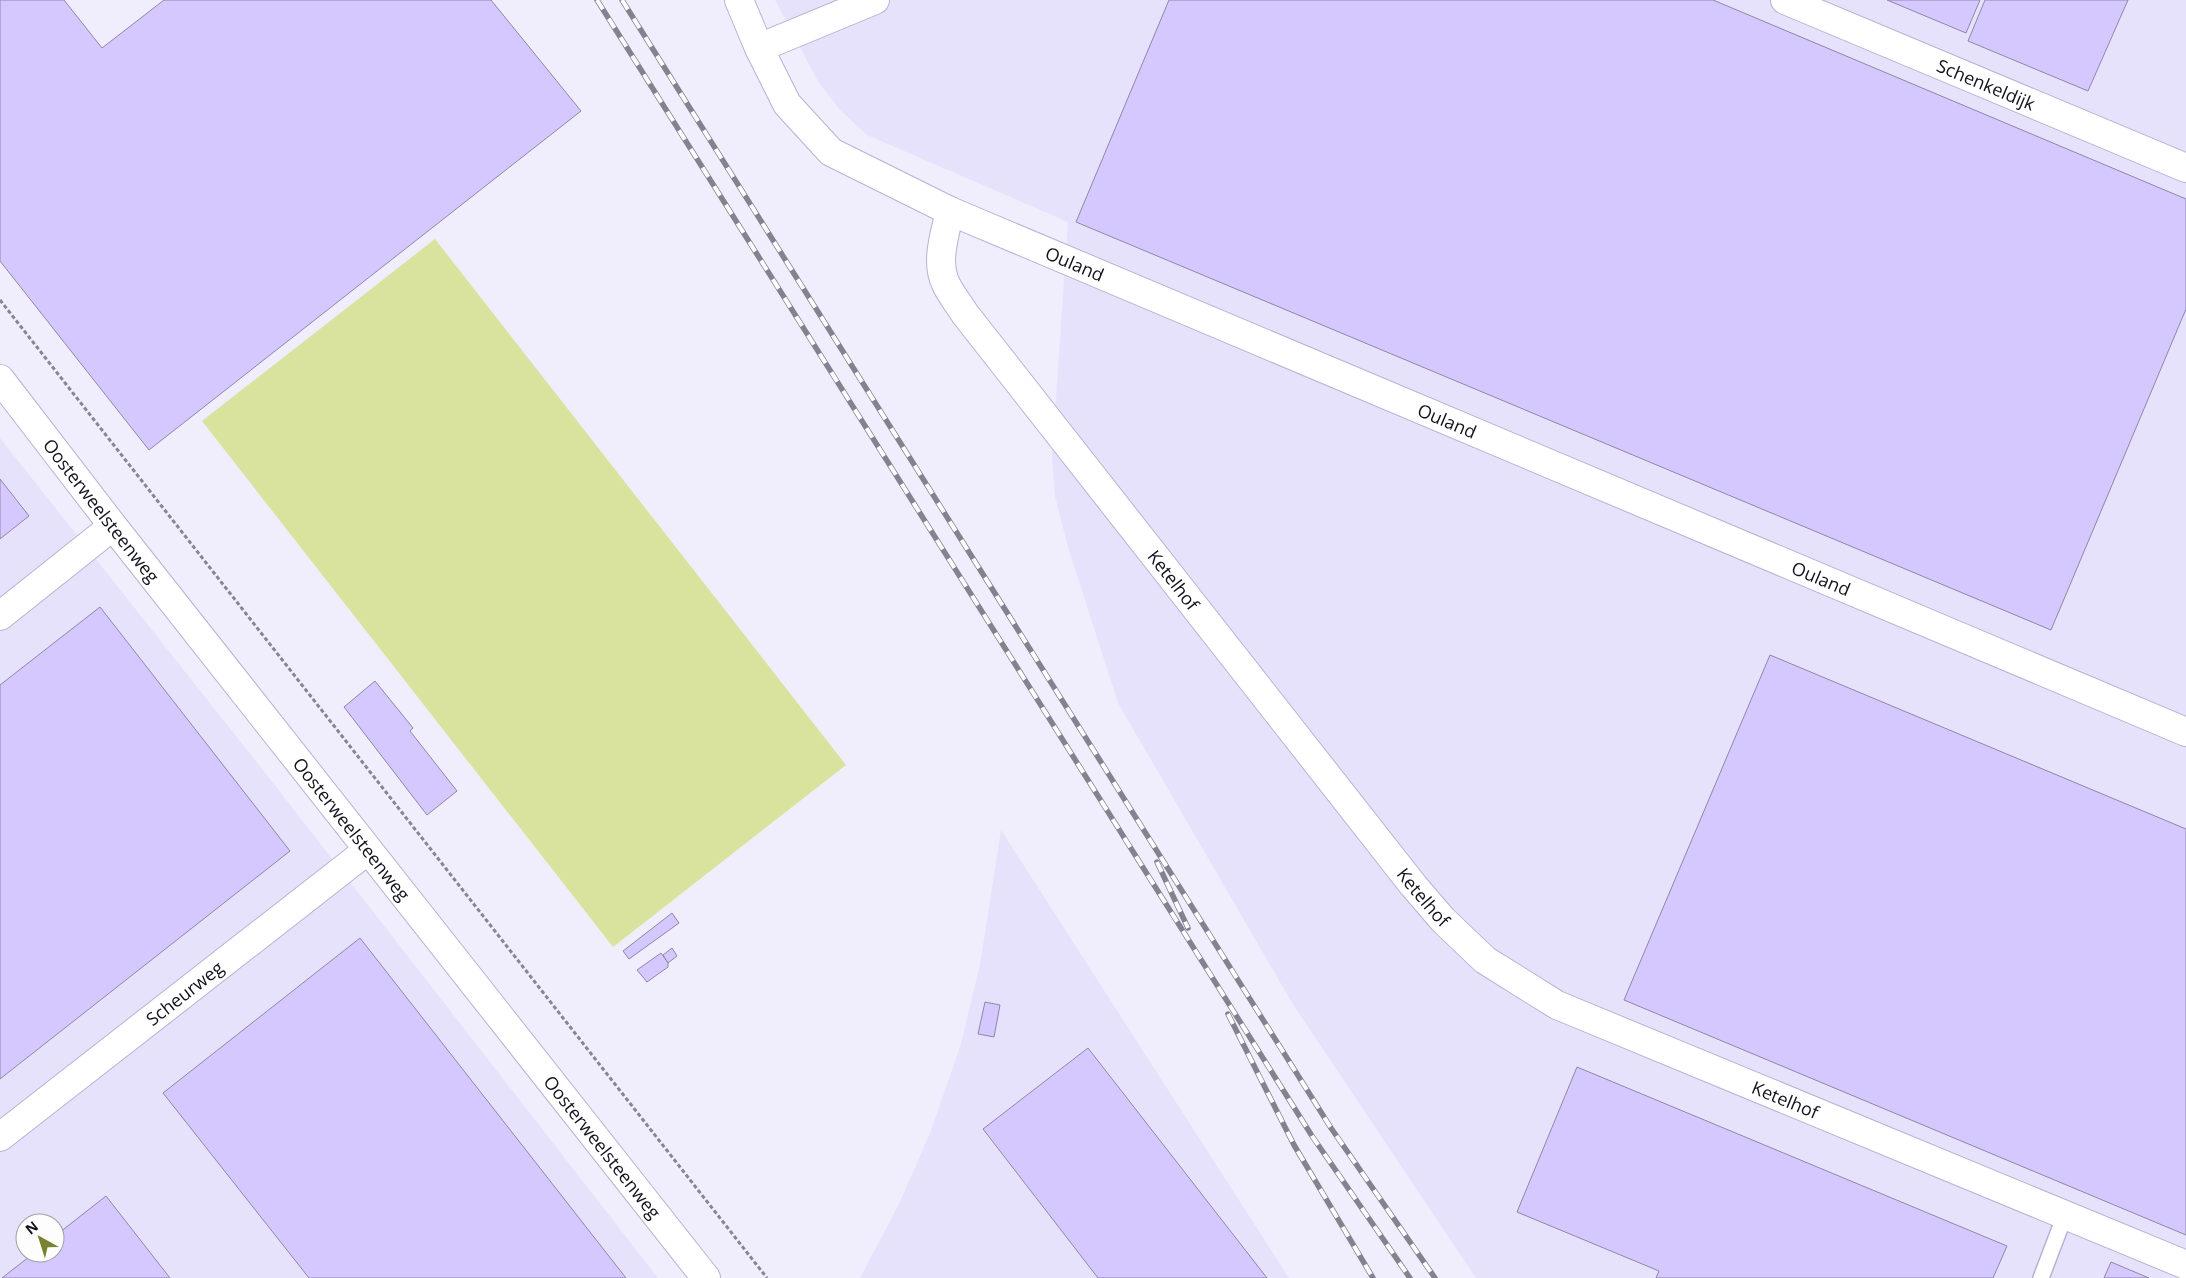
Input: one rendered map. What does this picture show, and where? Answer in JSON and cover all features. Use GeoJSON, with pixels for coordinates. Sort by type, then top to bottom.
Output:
{"type":"FeatureCollection","features":[{"type":"Feature","properties":{"kind":"street"},"geometry":{"type":"LineString","coordinates":[[739,0],[759,48],[874,0]]}},
{"type":"Feature","properties":{"kind":"street","name":"Schenkeldijk"},"geometry":{"type":"LineString","coordinates":[[1785,0],[2186,168]]}},
{"type":"Feature","properties":{"kind":"street","name":"Ouland"},"geometry":{"type":"LineString","coordinates":[[759,48],[787,104],[832,152],[950,211],[2186,732]]}},
{"type":"Feature","properties":{"kind":"street","name":"Ketelhof"},"geometry":{"type":"LineString","coordinates":[[950,211],[942,250],[942,272],[946,284],[966,314],[1412,885],[1443,920],[1485,960],[1558,1005],[2186,1265]]}},
{"type":"Feature","properties":{"kind":"street","name":"Oosterweelsteenweg"},"geometry":{"type":"LineString","coordinates":[[0,379],[113,526],[706,1278]]}},
{"type":"Feature","properties":{"kind":"street"},"geometry":{"type":"LineString","coordinates":[[0,616],[113,526]]}},
{"type":"Feature","properties":{"kind":"street","name":"Scheurweg"},"geometry":{"type":"LineString","coordinates":[[0,1137],[368,850]]}},
{"type":"Feature","properties":{"kind":"lane"},"geometry":{"type":"LineString","coordinates":[[2041,1278],[2065,1215]]}},
{"type":"Feature","properties":{"kind":"path"},"geometry":{"type":"LineString","coordinates":[[0,300],[766,1278]]}},
{"type":"Feature","properties":{"kind":"shaded area"},"geometry":{"type":"Polygon","coordinates":[[[775,0],[2186,0],[2186,1278],[1476,1278],[1294,1006],[1118,703],[1068,547],[1055,496],[1052,457],[1068,222],[867,135],[840,110],[819,83],[775,0]]]}},
{"type":"Feature","properties":{"kind":"shaded area"},"geometry":{"type":"Polygon","coordinates":[[[0,438],[270,779],[658,1278],[0,1278],[0,438]]]}},
{"type":"Feature","properties":{"kind":"shaded area"},"geometry":{"type":"Polygon","coordinates":[[[1001,830],[1289,1278],[860,1278],[899,1204],[930,1133],[960,1047],[980,965],[1001,830]]]}},
{"type":"Feature","properties":{"kind":"green space"},"geometry":{"type":"Polygon","coordinates":[[[435,239],[846,765],[613,947],[202,421],[435,239]]]}},
{"type":"Feature","properties":{"kind":"building"},"geometry":{"type":"Polygon","coordinates":[[[0,0],[64,0],[102,48],[164,0],[491,0],[581,111],[149,450],[0,261],[0,0]]]}},
{"type":"Feature","properties":{"kind":"building"},"geometry":{"type":"Polygon","coordinates":[[[1169,0],[1713,0],[2186,199],[2186,309],[2051,630],[1076,222],[1169,0]]]}},
{"type":"Feature","properties":{"kind":"building"},"geometry":{"type":"Polygon","coordinates":[[[1887,0],[1980,0],[1966,33],[1887,0]]]}},
{"type":"Feature","properties":{"kind":"building"},"geometry":{"type":"Polygon","coordinates":[[[1985,0],[2128,0],[2088,91],[1968,41],[1985,0]]]}},
{"type":"Feature","properties":{"kind":"building"},"geometry":{"type":"Polygon","coordinates":[[[0,479],[29,516],[0,539],[0,479]]]}},
{"type":"Feature","properties":{"kind":"building"},"geometry":{"type":"Polygon","coordinates":[[[100,607],[290,851],[0,1079],[0,685],[100,607]]]}},
{"type":"Feature","properties":{"kind":"building"},"geometry":{"type":"Polygon","coordinates":[[[1770,655],[2186,829],[2186,1235],[1624,1000],[1770,655]]]}},
{"type":"Feature","properties":{"kind":"building"},"geometry":{"type":"Polygon","coordinates":[[[375,681],[413,728],[410,731],[457,791],[427,815],[344,707],[375,681]]]}},
{"type":"Feature","properties":{"kind":"building"},"geometry":{"type":"Polygon","coordinates":[[[672,913],[679,923],[629,959],[623,951],[672,913]]]}},
{"type":"Feature","properties":{"kind":"building"},"geometry":{"type":"Polygon","coordinates":[[[360,938],[626,1278],[309,1278],[163,1093],[360,938]]]}},
{"type":"Feature","properties":{"kind":"building"},"geometry":{"type":"Polygon","coordinates":[[[672,948],[677,956],[668,963],[663,955],[672,948]]]}},
{"type":"Feature","properties":{"kind":"building"},"geometry":{"type":"Polygon","coordinates":[[[661,953],[668,963],[668,967],[647,982],[637,970],[661,953]]]}},
{"type":"Feature","properties":{"kind":"building"},"geometry":{"type":"Polygon","coordinates":[[[985,1002],[1000,1005],[994,1037],[978,1034],[985,1002]]]}},
{"type":"Feature","properties":{"kind":"building"},"geometry":{"type":"Polygon","coordinates":[[[1088,1048],[1267,1278],[1098,1278],[983,1129],[1088,1048]]]}},
{"type":"Feature","properties":{"kind":"building"},"geometry":{"type":"Polygon","coordinates":[[[1577,1067],[2007,1246],[1993,1278],[1656,1278],[1659,1271],[1517,1212],[1577,1067]]]}},
{"type":"Feature","properties":{"kind":"building"},"geometry":{"type":"Polygon","coordinates":[[[106,1196],[170,1278],[2,1278],[21,1263],[65,1263],[65,1228],[106,1196]]]}},
{"type":"Feature","properties":{"kind":"building"},"geometry":{"type":"Polygon","coordinates":[[[2111,1262],[2149,1278],[2104,1278],[2111,1262]]]}},
{"type":"Feature","properties":{"kind":"railway"},"geometry":{"type":"LineString","coordinates":[[597,0],[1312,1136],[1410,1278]]}},
{"type":"Feature","properties":{"kind":"railway"},"geometry":{"type":"LineString","coordinates":[[622,0],[1331,1128],[1435,1278]]}},
{"type":"Feature","properties":{"kind":"railway"},"geometry":{"type":"LineString","coordinates":[[1157,862],[1188,928]]}},
{"type":"Feature","properties":{"kind":"railway"},"geometry":{"type":"LineString","coordinates":[[1228,1014],[1294,1145],[1373,1278]]}}]}
